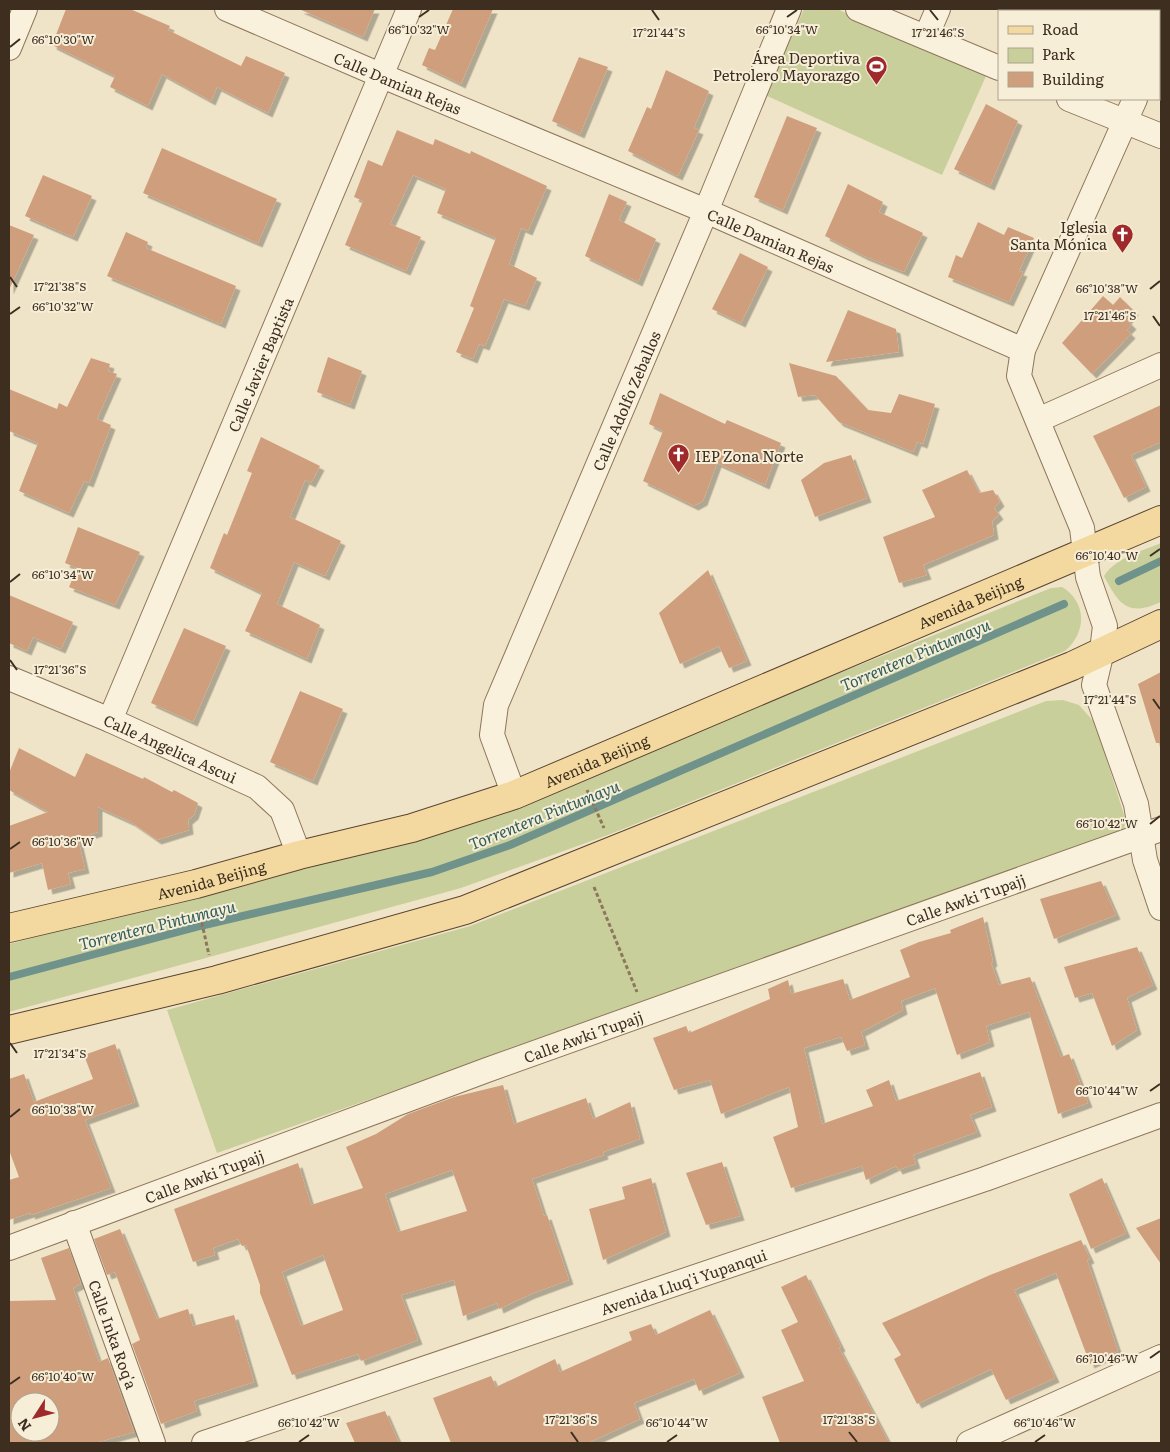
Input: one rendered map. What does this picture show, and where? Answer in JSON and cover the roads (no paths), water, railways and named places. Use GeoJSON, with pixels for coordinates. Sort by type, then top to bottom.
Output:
{"type":"FeatureCollection","features":[{"type":"Feature","properties":{"kind":"main road","name":"Avenida Beijing"},"geometry":{"type":"LineString","coordinates":[[9,928],[196,884],[300,855],[412,828],[514,795],[577,770],[1087,550],[1161,520]]}},
{"type":"Feature","properties":{"kind":"main road"},"geometry":{"type":"LineString","coordinates":[[9,1030],[217,980],[465,910],[584,864],[1072,666],[1161,624]]}},
{"type":"Feature","properties":{"kind":"street"},"geometry":{"type":"LineString","coordinates":[[9,48],[25,9]]}},
{"type":"Feature","properties":{"kind":"street","name":"Calle Damian Rejas"},"geometry":{"type":"LineString","coordinates":[[227,9],[380,76],[706,211],[1024,350]]}},
{"type":"Feature","properties":{"kind":"street","name":"Calle Javier Baptista"},"geometry":{"type":"LineString","coordinates":[[110,720],[408,9]]}},
{"type":"Feature","properties":{"kind":"street","name":"Calle Adolfo Zeballos"},"geometry":{"type":"LineString","coordinates":[[514,795],[492,735],[496,705],[706,211],[788,9]]}},
{"type":"Feature","properties":{"kind":"street"},"geometry":{"type":"LineString","coordinates":[[858,9],[998,68]]}},
{"type":"Feature","properties":{"kind":"street"},"geometry":{"type":"LineString","coordinates":[[926,37],[938,9]]}},
{"type":"Feature","properties":{"kind":"street"},"geometry":{"type":"LineString","coordinates":[[1071,100],[1161,136]]}},
{"type":"Feature","properties":{"kind":"street"},"geometry":{"type":"LineString","coordinates":[[1135,100],[1024,350],[1019,376],[1082,528],[1087,550],[1088,577],[1105,626],[1102,651],[1094,685],[1136,804],[1152,833],[1145,860],[1161,908]]}},
{"type":"Feature","properties":{"kind":"street"},"geometry":{"type":"LineString","coordinates":[[1038,420],[1161,365]]}},
{"type":"Feature","properties":{"kind":"street","name":"Calle Angelica Ascui"},"geometry":{"type":"LineString","coordinates":[[9,678],[110,720],[257,787],[282,810],[300,855]]}},
{"type":"Feature","properties":{"kind":"street","name":"Calle Awki Tupajj"},"geometry":{"type":"LineString","coordinates":[[9,1248],[478,1073],[1152,833]]}},
{"type":"Feature","properties":{"kind":"street","name":"Avenida Lluq'i Yupanqui"},"geometry":{"type":"LineString","coordinates":[[204,1443],[985,1179],[1161,1115]]}},
{"type":"Feature","properties":{"kind":"street","name":"Calle Inka Roq'a"},"geometry":{"type":"LineString","coordinates":[[74,1223],[154,1443]]}},
{"type":"Feature","properties":{"kind":"street"},"geometry":{"type":"LineString","coordinates":[[969,1443],[1161,1357]]}},
{"type":"Feature","properties":{"kind":"waterway","name":"Torrentera Pintumayu"},"geometry":{"type":"LineString","coordinates":[[1119,581],[1161,561]]}},
{"type":"Feature","properties":{"kind":"waterway","name":"Torrentera Pintumayu"},"geometry":{"type":"LineString","coordinates":[[9,977],[200,926],[432,872],[510,845],[1064,604]]}},
{"type":"Feature","properties":{"kind":"place","name":"Área Deportiva Petrolero Mayorazgo"},"geometry":{"type":"Point","coordinates":[876,85]}},
{"type":"Feature","properties":{"kind":"place","name":"Iglesia Santa Mónica"},"geometry":{"type":"Point","coordinates":[1123,254]}},
{"type":"Feature","properties":{"kind":"place","name":"IEP Zona Norte"},"geometry":{"type":"Point","coordinates":[679,474]}}]}
